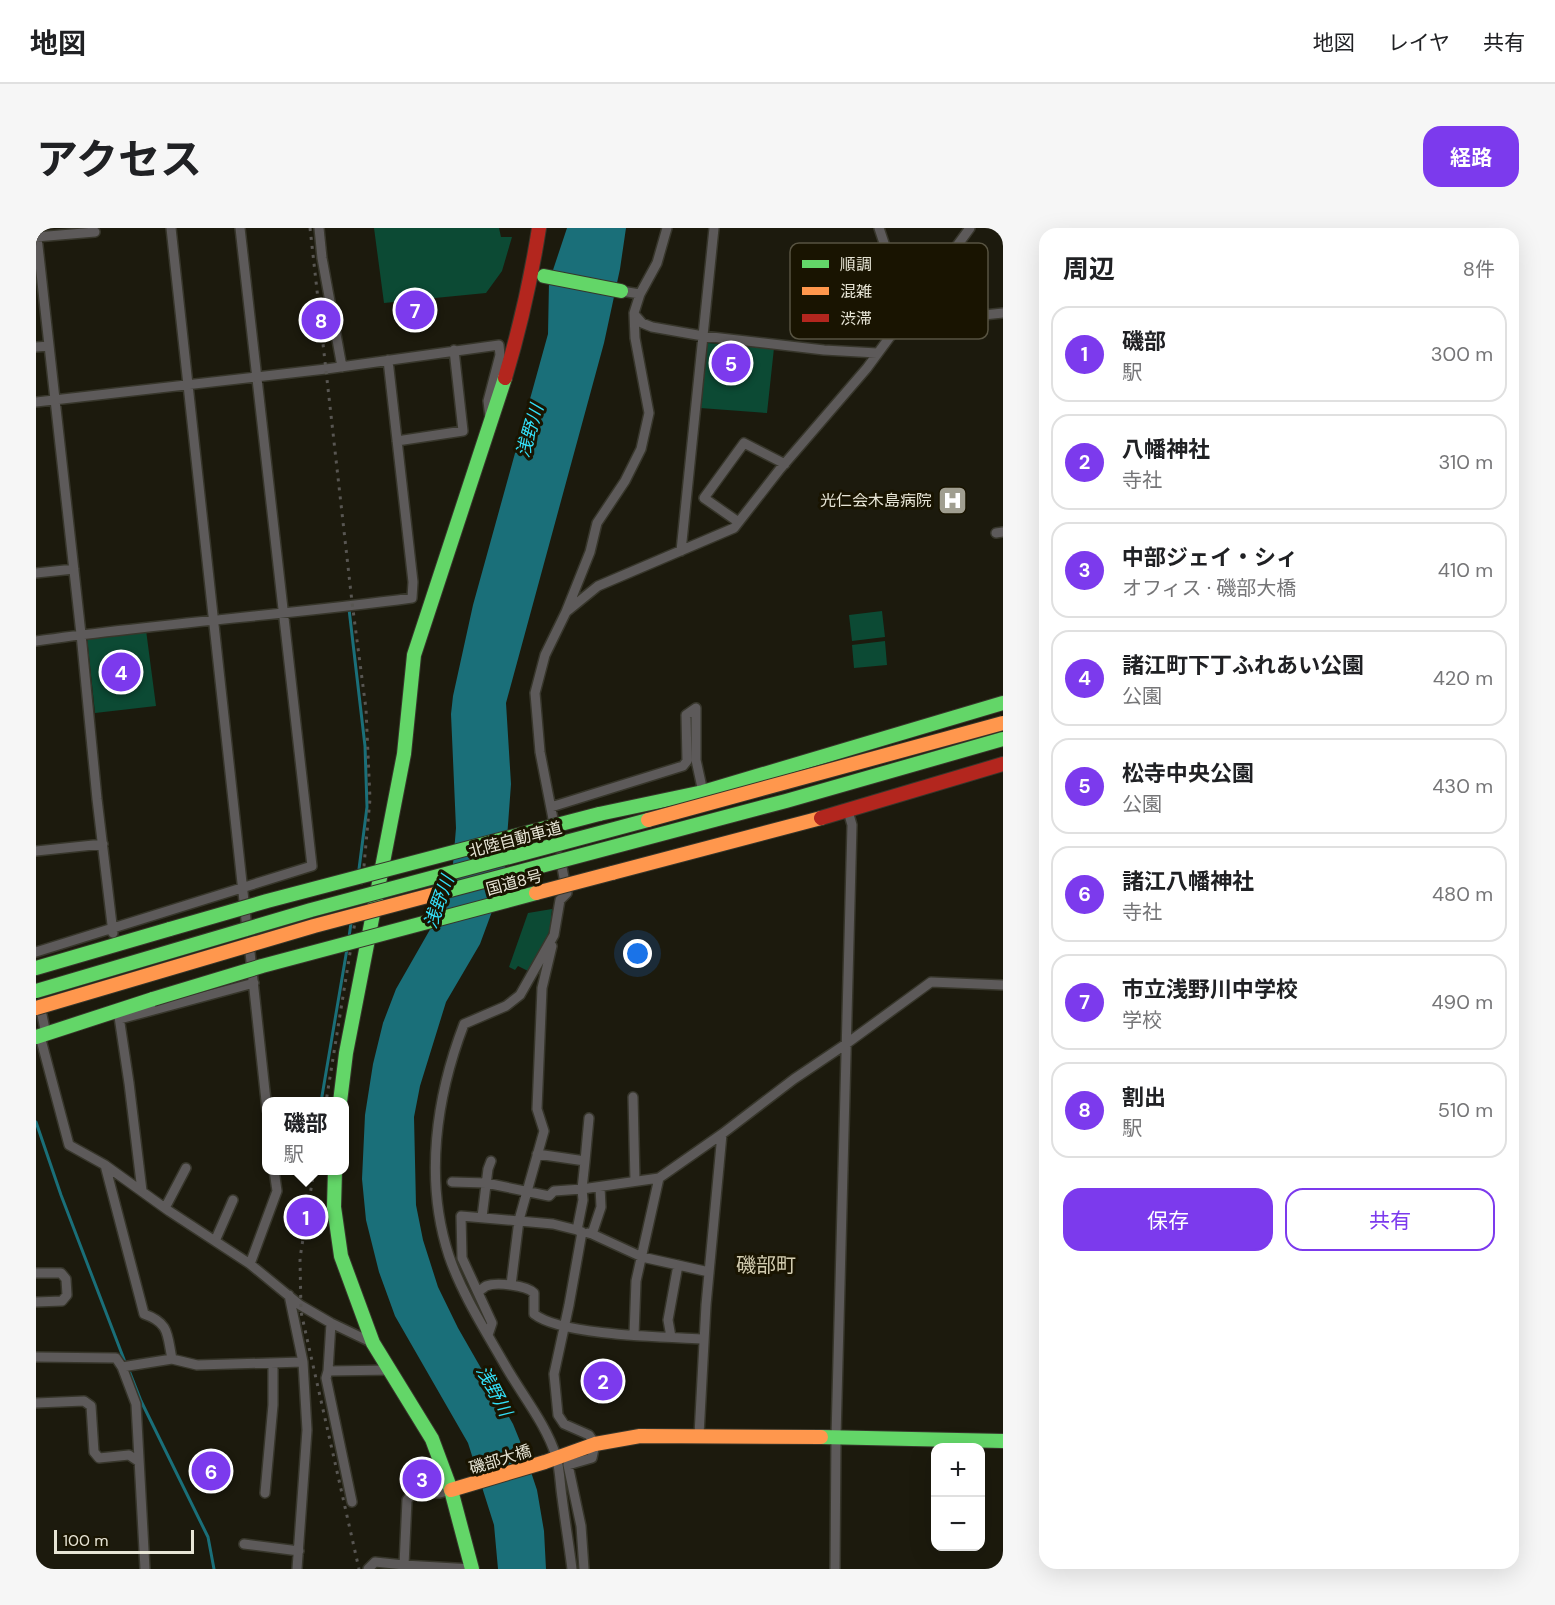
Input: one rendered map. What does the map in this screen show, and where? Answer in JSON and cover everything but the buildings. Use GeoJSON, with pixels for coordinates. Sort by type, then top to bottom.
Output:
{"type":"FeatureCollection","features":[{"type":"Feature","properties":{"kind":"main road"},"geometry":{"type":"LineString","coordinates":[[341,1097],[348,1042],[404,754],[414,655],[538,275],[539,228]]}},
{"type":"Feature","properties":{"kind":"main road"},"geometry":{"type":"LineString","coordinates":[[538,275],[621,291]]}},
{"type":"Feature","properties":{"kind":"main road"},"geometry":{"type":"LineString","coordinates":[[36,968],[267,901],[598,814],[703,792],[1003,703]]}},
{"type":"Feature","properties":{"kind":"main road","name":"北陸自動車道"},"geometry":{"type":"LineString","coordinates":[[36,991],[311,910],[793,783],[1003,723]]}},
{"type":"Feature","properties":{"kind":"main road","name":"北陸自動車道"},"geometry":{"type":"LineString","coordinates":[[39,1012],[303,929],[786,801],[1003,739]]}},
{"type":"Feature","properties":{"kind":"main road","name":"国道8号"},"geometry":{"type":"LineString","coordinates":[[41,1036],[119,1015],[153,999],[262,966],[691,854],[848,811],[1003,764]]}},
{"type":"Feature","properties":{"kind":"main road"},"geometry":{"type":"LineString","coordinates":[[335,1175],[334,1207],[341,1256],[373,1343],[392,1370],[458,1488],[472,1569]]}},
{"type":"Feature","properties":{"kind":"main road","name":"磯部大橋"},"geometry":{"type":"LineString","coordinates":[[458,1488],[595,1444],[640,1436],[699,1435],[1003,1441]]}},
{"type":"Feature","properties":{"kind":"street"},"geometry":{"type":"LineString","coordinates":[[171,228],[266,1097]]}},
{"type":"Feature","properties":{"kind":"street"},"geometry":{"type":"LineString","coordinates":[[36,952],[312,866],[240,228]]}},
{"type":"Feature","properties":{"kind":"street"},"geometry":{"type":"LineString","coordinates":[[319,228],[322,258],[342,367]]}},
{"type":"Feature","properties":{"kind":"street"},"geometry":{"type":"LineString","coordinates":[[511,1285],[519,1220],[544,1131],[537,1109],[542,988],[560,900],[567,894],[540,752],[535,693],[545,655],[566,612],[590,552],[597,523],[625,481],[641,449],[649,413],[635,338],[634,313],[640,294],[657,263],[667,228]]}},
{"type":"Feature","properties":{"kind":"street"},"geometry":{"type":"LineString","coordinates":[[681,551],[714,228]]}},
{"type":"Feature","properties":{"kind":"street"},"geometry":{"type":"LineString","coordinates":[[879,228],[884,243]]}},
{"type":"Feature","properties":{"kind":"street"},"geometry":{"type":"LineString","coordinates":[[959,243],[970,228]]}},
{"type":"Feature","properties":{"kind":"street"},"geometry":{"type":"LineString","coordinates":[[95,232],[36,234],[39,292],[49,346],[114,944]]}},
{"type":"Feature","properties":{"kind":"street"},"geometry":{"type":"LineString","coordinates":[[621,291],[640,294]]}},
{"type":"Feature","properties":{"kind":"street"},"geometry":{"type":"LineString","coordinates":[[634,313],[642,323],[652,327],[703,336],[824,350],[877,353]]}},
{"type":"Feature","properties":{"kind":"street"},"geometry":{"type":"LineString","coordinates":[[988,315],[1003,313]]}},
{"type":"Feature","properties":{"kind":"street"},"geometry":{"type":"LineString","coordinates":[[566,612],[598,586],[734,528],[785,464],[834,409],[887,339]]}},
{"type":"Feature","properties":{"kind":"street"},"geometry":{"type":"LineString","coordinates":[[36,402],[342,367],[499,345],[500,355],[488,400],[491,422]]}},
{"type":"Feature","properties":{"kind":"street"},"geometry":{"type":"LineString","coordinates":[[36,347],[49,346]]}},
{"type":"Feature","properties":{"kind":"street"},"geometry":{"type":"LineString","coordinates":[[397,441],[463,431],[454,350]]}},
{"type":"Feature","properties":{"kind":"street"},"geometry":{"type":"LineString","coordinates":[[36,641],[81,634],[214,619],[283,614],[412,598],[413,582],[388,360]]}},
{"type":"Feature","properties":{"kind":"street"},"geometry":{"type":"LineString","coordinates":[[738,521],[704,498],[744,443],[785,464]]}},
{"type":"Feature","properties":{"kind":"street"},"geometry":{"type":"LineString","coordinates":[[36,573],[74,569]]}},
{"type":"Feature","properties":{"kind":"street"},"geometry":{"type":"LineString","coordinates":[[551,807],[683,766],[687,761],[686,715],[696,708],[696,760],[703,792]]}},
{"type":"Feature","properties":{"kind":"street"},"geometry":{"type":"LineString","coordinates":[[835,1569],[836,1437],[852,825],[848,811]]}},
{"type":"Feature","properties":{"kind":"street"},"geometry":{"type":"LineString","coordinates":[[36,851],[103,844]]}},
{"type":"Feature","properties":{"kind":"street"},"geometry":{"type":"LineString","coordinates":[[554,935],[520,994],[506,1006],[464,1024],[453,1053],[441,1099],[434,1175],[439,1217],[455,1272],[519,1390],[548,1435],[572,1569]]}},
{"type":"Feature","properties":{"kind":"street"},"geometry":{"type":"LineString","coordinates":[[452,1182],[486,1183],[549,1196],[554,1191],[659,1178],[931,982],[1003,985]]}},
{"type":"Feature","properties":{"kind":"street"},"geometry":{"type":"LineString","coordinates":[[141,1191],[119,1015],[254,983]]}},
{"type":"Feature","properties":{"kind":"street"},"geometry":{"type":"LineString","coordinates":[[39,1012],[41,1036],[69,1145],[105,1165],[250,1264],[289,1295],[331,1323],[373,1343]]}},
{"type":"Feature","properties":{"kind":"street"},"geometry":{"type":"LineString","coordinates":[[633,1097],[635,1181]]}},
{"type":"Feature","properties":{"kind":"street"},"geometry":{"type":"LineString","coordinates":[[584,1569],[581,1526],[568,1465],[592,1458],[595,1444],[589,1435],[564,1424],[558,1415],[554,1374],[584,1232],[582,1189],[589,1118]]}},
{"type":"Feature","properties":{"kind":"street"},"geometry":{"type":"LineString","coordinates":[[699,1435],[709,1272],[722,1134]]}},
{"type":"Feature","properties":{"kind":"street"},"geometry":{"type":"LineString","coordinates":[[537,1154],[585,1161]]}},
{"type":"Feature","properties":{"kind":"street"},"geometry":{"type":"LineString","coordinates":[[482,1217],[491,1161]]}},
{"type":"Feature","properties":{"kind":"street"},"geometry":{"type":"LineString","coordinates":[[105,1165],[144,1314],[166,1328],[172,1359]]}},
{"type":"Feature","properties":{"kind":"street"},"geometry":{"type":"LineString","coordinates":[[165,1208],[186,1168]]}},
{"type":"Feature","properties":{"kind":"street"},"geometry":{"type":"LineString","coordinates":[[250,1264],[277,1191],[275,1175]]}},
{"type":"Feature","properties":{"kind":"street"},"geometry":{"type":"LineString","coordinates":[[634,1335],[636,1281],[659,1178]]}},
{"type":"Feature","properties":{"kind":"street"},"geometry":{"type":"LineString","coordinates":[[584,1232],[601,1207],[600,1187]]}},
{"type":"Feature","properties":{"kind":"street"},"geometry":{"type":"LineString","coordinates":[[215,1241],[233,1200]]}},
{"type":"Feature","properties":{"kind":"street"},"geometry":{"type":"LineString","coordinates":[[488,1335],[492,1323],[462,1258],[461,1216],[553,1224],[584,1232],[642,1257],[709,1272]]}},
{"type":"Feature","properties":{"kind":"street"},"geometry":{"type":"LineString","coordinates":[[671,1337],[668,1320],[678,1265]]}},
{"type":"Feature","properties":{"kind":"street"},"geometry":{"type":"LineString","coordinates":[[36,1273],[61,1273],[66,1279],[67,1294],[62,1301],[36,1302]]}},
{"type":"Feature","properties":{"kind":"street"},"geometry":{"type":"LineString","coordinates":[[478,1292],[488,1285],[529,1288],[534,1293],[534,1314],[542,1320],[564,1325],[605,1333],[704,1339]]}},
{"type":"Feature","properties":{"kind":"street"},"geometry":{"type":"LineString","coordinates":[[289,1295],[303,1362],[307,1430],[297,1569]]}},
{"type":"Feature","properties":{"kind":"street"},"geometry":{"type":"LineString","coordinates":[[331,1323],[326,1378],[352,1502]]}},
{"type":"Feature","properties":{"kind":"street"},"geometry":{"type":"LineString","coordinates":[[36,1357],[116,1359],[122,1367],[136,1404],[145,1569]]}},
{"type":"Feature","properties":{"kind":"street"},"geometry":{"type":"LineString","coordinates":[[122,1367],[172,1359],[197,1365],[303,1362]]}},
{"type":"Feature","properties":{"kind":"street"},"geometry":{"type":"LineString","coordinates":[[265,1493],[273,1405],[273,1364]]}},
{"type":"Feature","properties":{"kind":"street"},"geometry":{"type":"LineString","coordinates":[[328,1371],[392,1370]]}},
{"type":"Feature","properties":{"kind":"street"},"geometry":{"type":"LineString","coordinates":[[36,1403],[84,1401],[91,1406],[94,1452],[99,1458],[129,1455],[138,1461]]}},
{"type":"Feature","properties":{"kind":"street"},"geometry":{"type":"LineString","coordinates":[[404,1565],[407,1500],[413,1493],[440,1493],[458,1488]]}},
{"type":"Feature","properties":{"kind":"street"},"geometry":{"type":"LineString","coordinates":[[244,1544],[298,1551]]}},
{"type":"Feature","properties":{"kind":"street"},"geometry":{"type":"LineString","coordinates":[[368,1569],[375,1562],[472,1569]]}},
{"type":"Feature","properties":{"kind":"green space"},"geometry":{"type":"Polygon","coordinates":[[[374,228],[499,228],[501,237],[512,237],[502,271],[486,293],[384,303],[374,228]]]}},
{"type":"Feature","properties":{"kind":"green space"},"geometry":{"type":"Polygon","coordinates":[[[707,343],[774,348],[767,413],[700,408],[707,343]]]}},
{"type":"Feature","properties":{"kind":"green space"},"geometry":{"type":"Polygon","coordinates":[[[882,611],[885,637],[852,641],[849,615],[882,611]]]}},
{"type":"Feature","properties":{"kind":"green space"},"geometry":{"type":"Polygon","coordinates":[[[146,630],[156,706],[95,713],[87,637],[146,630]]]}},
{"type":"Feature","properties":{"kind":"green space"},"geometry":{"type":"Polygon","coordinates":[[[885,641],[887,665],[854,668],[852,645],[885,641]]]}},
{"type":"Feature","properties":{"kind":"green space"},"geometry":{"type":"Polygon","coordinates":[[[552,909],[550,930],[530,972],[518,966],[515,970],[509,967],[528,913],[552,909]]]}},
{"type":"Feature","properties":{"kind":"water","name":"浅野川"},"geometry":{"type":"Polygon","coordinates":[[[567,228],[626,228],[620,269],[604,343],[506,703],[511,784],[504,879],[480,944],[446,1002],[420,1086],[414,1117],[416,1205],[423,1240],[438,1287],[458,1328],[513,1424],[537,1490],[544,1531],[546,1569],[498,1569],[494,1525],[468,1443],[395,1316],[379,1272],[366,1220],[362,1179],[365,1115],[373,1064],[383,1023],[396,989],[432,926],[452,876],[456,828],[451,714],[453,696],[473,605],[548,334],[549,282],[567,228]]]}},
{"type":"Feature","properties":{"kind":"waterway"},"geometry":{"type":"LineString","coordinates":[[349,609],[365,746],[367,807],[359,869]]}},
{"type":"Feature","properties":{"kind":"waterway"},"geometry":{"type":"LineString","coordinates":[[349,937],[351,923]]}},
{"type":"Feature","properties":{"kind":"waterway"},"geometry":{"type":"LineString","coordinates":[[322,1097],[347,949]]}},
{"type":"Feature","properties":{"kind":"waterway"},"geometry":{"type":"LineString","coordinates":[[36,1122],[61,1195],[125,1362]]}},
{"type":"Feature","properties":{"kind":"waterway"},"geometry":{"type":"LineString","coordinates":[[308,1180],[309,1175]]}},
{"type":"Feature","properties":{"kind":"waterway"},"geometry":{"type":"LineString","coordinates":[[130,1373],[141,1401],[208,1537],[214,1569]]}},
{"type":"Feature","properties":{"kind":"railway"},"geometry":{"type":"LineString","coordinates":[[310,228],[366,709],[370,799],[364,866],[327,1097]]}},
{"type":"Feature","properties":{"kind":"railway"},"geometry":{"type":"LineString","coordinates":[[313,1175],[300,1258],[301,1312],[359,1569]]}},
{"type":"Feature","properties":{"kind":"traffic: fast"},"geometry":{"type":"LineString","coordinates":[[544,276],[621,291]]}},
{"type":"Feature","properties":{"kind":"traffic: fast"},"geometry":{"type":"LineString","coordinates":[[341,1097],[346,1053],[404,754],[414,655],[505,378]]}},
{"type":"Feature","properties":{"kind":"traffic: fast"},"geometry":{"type":"LineString","coordinates":[[599,814],[703,792],[1003,703]]}},
{"type":"Feature","properties":{"kind":"traffic: fast"},"geometry":{"type":"LineString","coordinates":[[435,894],[786,801],[1003,739]]}},
{"type":"Feature","properties":{"kind":"traffic: fast"},"geometry":{"type":"LineString","coordinates":[[170,929],[267,901],[599,814]]}},
{"type":"Feature","properties":{"kind":"traffic: fast"},"geometry":{"type":"LineString","coordinates":[[36,991],[311,910],[648,820]]}},
{"type":"Feature","properties":{"kind":"traffic: fast"},"geometry":{"type":"LineString","coordinates":[[153,999],[262,966],[536,893]]}},
{"type":"Feature","properties":{"kind":"traffic: fast"},"geometry":{"type":"LineString","coordinates":[[36,968],[170,929]]}},
{"type":"Feature","properties":{"kind":"traffic: fast"},"geometry":{"type":"LineString","coordinates":[[36,1037],[153,999]]}},
{"type":"Feature","properties":{"kind":"traffic: fast"},"geometry":{"type":"LineString","coordinates":[[335,1175],[334,1207],[341,1256],[373,1343],[432,1439],[451,1490],[472,1569]]}},
{"type":"Feature","properties":{"kind":"traffic: fast"},"geometry":{"type":"LineString","coordinates":[[821,1437],[1003,1441]]}},
{"type":"Feature","properties":{"kind":"traffic: slow"},"geometry":{"type":"LineString","coordinates":[[648,820],[1003,723]]}},
{"type":"Feature","properties":{"kind":"traffic: slow"},"geometry":{"type":"LineString","coordinates":[[612,873],[821,818]]}},
{"type":"Feature","properties":{"kind":"traffic: slow"},"geometry":{"type":"LineString","coordinates":[[536,893],[612,873]]}},
{"type":"Feature","properties":{"kind":"traffic: slow"},"geometry":{"type":"LineString","coordinates":[[36,1008],[314,926],[435,894]]}},
{"type":"Feature","properties":{"kind":"traffic: slow"},"geometry":{"type":"LineString","coordinates":[[451,1490],[545,1462],[595,1444],[640,1436],[821,1437]]}},
{"type":"Feature","properties":{"kind":"traffic: jam"},"geometry":{"type":"LineString","coordinates":[[505,378],[525,303],[539,228]]}},
{"type":"Feature","properties":{"kind":"traffic: jam"},"geometry":{"type":"LineString","coordinates":[[821,818],[1003,764]]}},
{"type":"Feature","properties":{"kind":"place","name":"市立浅野川中学校"},"geometry":{"type":"Point","coordinates":[415,310]}},
{"type":"Feature","properties":{"kind":"place","name":"割出"},"geometry":{"type":"Point","coordinates":[321,320]}},
{"type":"Feature","properties":{"kind":"place","name":"松寺中央公園"},"geometry":{"type":"Point","coordinates":[731,363]}},
{"type":"Feature","properties":{"kind":"place","name":"光仁会木島病院"},"geometry":{"type":"Point","coordinates":[953,500]}},
{"type":"Feature","properties":{"kind":"place","name":"諸江町下丁ふれあい公園"},"geometry":{"type":"Point","coordinates":[121,672]}},
{"type":"Feature","properties":{"kind":"place","name":"磯部"},"geometry":{"type":"Point","coordinates":[306,1217]}},
{"type":"Feature","properties":{"kind":"place","name":"八幡神社"},"geometry":{"type":"Point","coordinates":[603,1381]}},
{"type":"Feature","properties":{"kind":"place","name":"諸江八幡神社"},"geometry":{"type":"Point","coordinates":[211,1471]}},
{"type":"Feature","properties":{"kind":"place","name":"中部ジェイ・シィ"},"geometry":{"type":"Point","coordinates":[422,1479]}},
{"type":"Feature","properties":{"kind":"district","name":"磯部町"},"geometry":{"type":"Point","coordinates":[766,1265]}}]}
